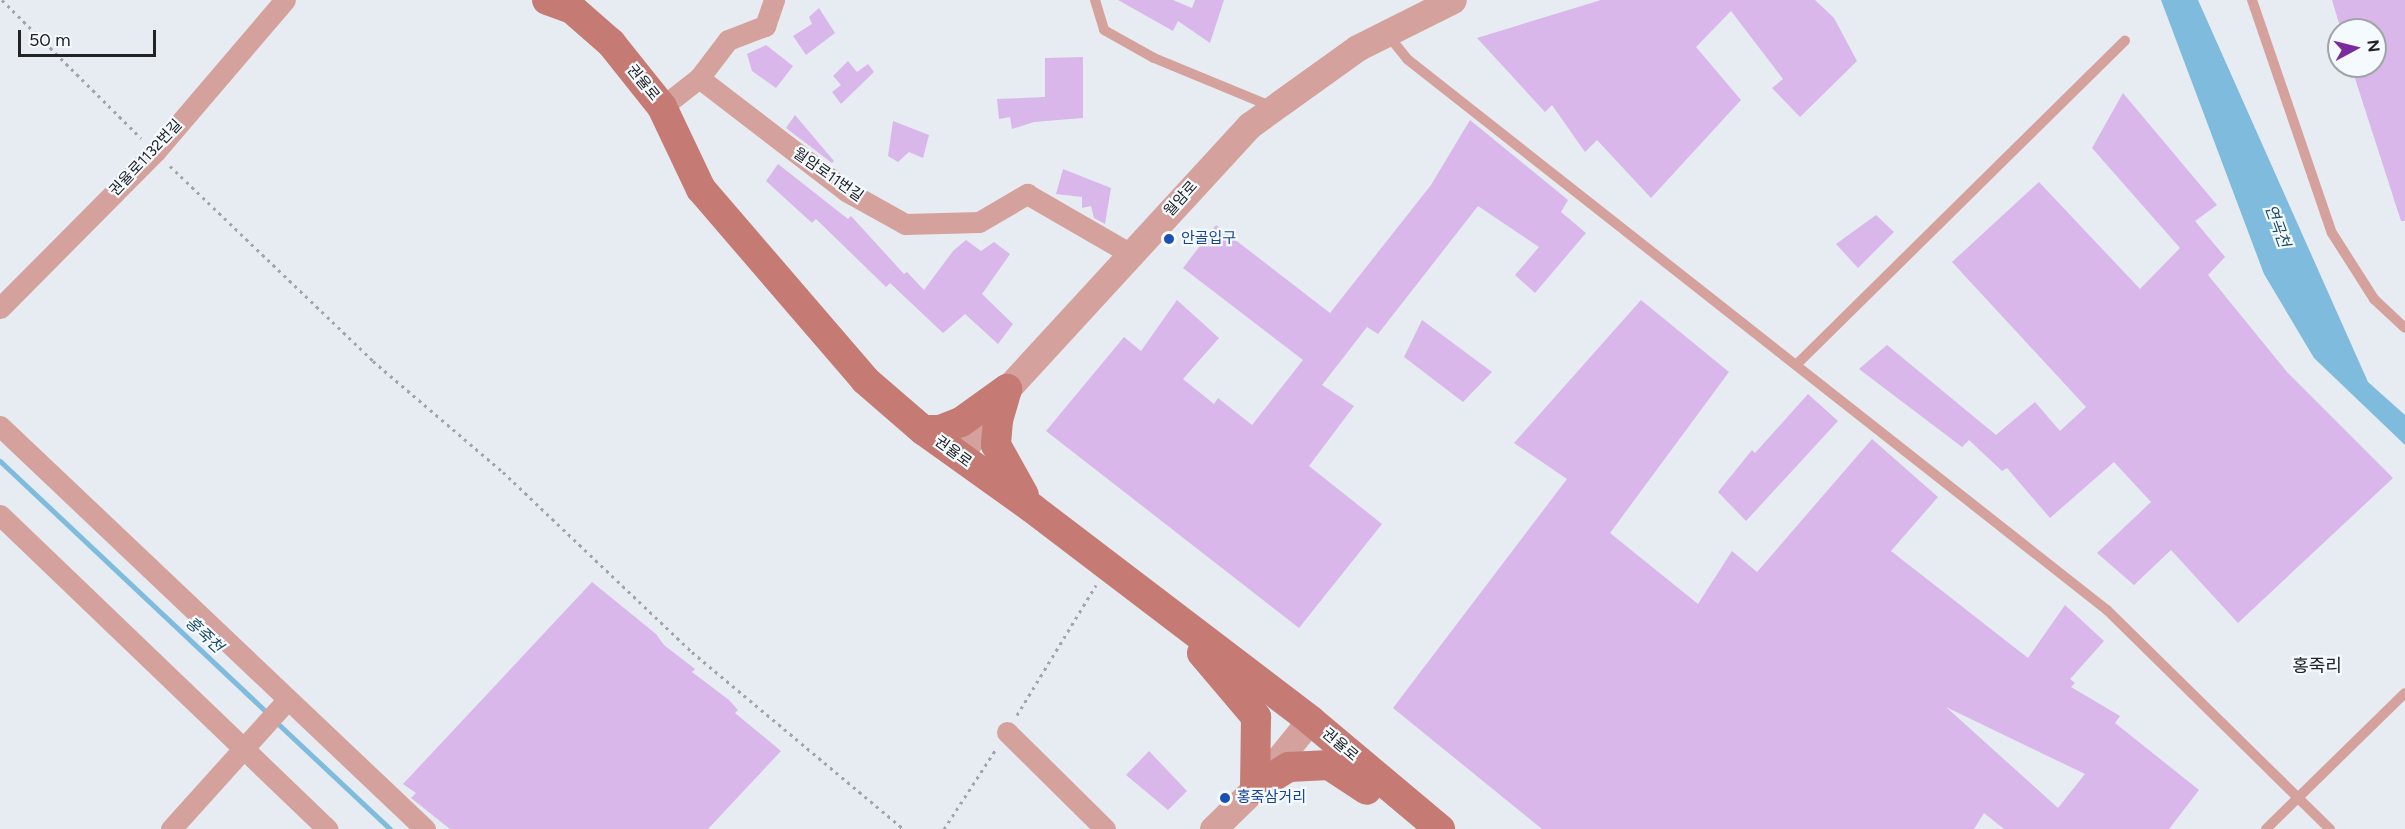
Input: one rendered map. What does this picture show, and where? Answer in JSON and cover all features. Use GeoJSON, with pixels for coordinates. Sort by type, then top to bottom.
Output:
{"type":"FeatureCollection","features":[{"type":"Feature","properties":{"kind":"main road","name":"권율로"},"geometry":{"type":"LineString","coordinates":[[547,0],[572,9],[611,43],[662,107],[701,189],[866,380],[923,430],[1032,508],[1310,720],[1432,823]]}},
{"type":"Feature","properties":{"kind":"main road"},"geometry":{"type":"LineString","coordinates":[[923,430],[940,430],[961,422],[1008,388]]}},
{"type":"Feature","properties":{"kind":"main road"},"geometry":{"type":"LineString","coordinates":[[1008,388],[998,421],[996,446],[1032,508]]}},
{"type":"Feature","properties":{"kind":"main road"},"geometry":{"type":"LineString","coordinates":[[1173,615],[1256,717],[1255,788]]}},
{"type":"Feature","properties":{"kind":"main road"},"geometry":{"type":"LineString","coordinates":[[1255,788],[1290,767],[1329,765],[1390,805],[1432,823]]}},
{"type":"Feature","properties":{"kind":"street","name":"권율로1132번길"},"geometry":{"type":"LineString","coordinates":[[0,308],[154,152],[285,0]]}},
{"type":"Feature","properties":{"kind":"street"},"geometry":{"type":"LineString","coordinates":[[662,107],[699,78],[728,40],[765,26],[774,0]]}},
{"type":"Feature","properties":{"kind":"street","name":"월암로"},"geometry":{"type":"LineString","coordinates":[[959,456],[1008,388],[1224,152],[1273,107],[1385,32],[1453,0]]}},
{"type":"Feature","properties":{"kind":"street","name":"월암로11번길"},"geometry":{"type":"LineString","coordinates":[[699,78],[846,191],[904,224],[979,222],[1027,194],[1131,254]]}},
{"type":"Feature","properties":{"kind":"street"},"geometry":{"type":"LineString","coordinates":[[0,426],[425,829]]}},
{"type":"Feature","properties":{"kind":"street"},"geometry":{"type":"LineString","coordinates":[[0,515],[328,829]]}},
{"type":"Feature","properties":{"kind":"street"},"geometry":{"type":"LineString","coordinates":[[171,829],[287,700]]}},
{"type":"Feature","properties":{"kind":"street"},"geometry":{"type":"LineString","coordinates":[[1213,829],[1255,788],[1310,720]]}},
{"type":"Feature","properties":{"kind":"street"},"geometry":{"type":"LineString","coordinates":[[1007,732],[1105,829]]}},
{"type":"Feature","properties":{"kind":"lane"},"geometry":{"type":"LineString","coordinates":[[1095,0],[1104,30],[1154,58],[1273,107]]}},
{"type":"Feature","properties":{"kind":"lane"},"geometry":{"type":"LineString","coordinates":[[2252,0],[2332,233],[2374,300],[2405,328]]}},
{"type":"Feature","properties":{"kind":"lane"},"geometry":{"type":"LineString","coordinates":[[1385,32],[1407,59],[2107,610],[2330,829]]}},
{"type":"Feature","properties":{"kind":"lane"},"geometry":{"type":"LineString","coordinates":[[1796,365],[2125,41]]}},
{"type":"Feature","properties":{"kind":"lane"},"geometry":{"type":"LineString","coordinates":[[2266,829],[2405,693]]}},
{"type":"Feature","properties":{"kind":"path"},"geometry":{"type":"LineString","coordinates":[[2,0],[154,152],[373,361],[502,472],[692,652],[904,829]]}},
{"type":"Feature","properties":{"kind":"path"},"geometry":{"type":"LineString","coordinates":[[944,829],[1007,732],[1108,565]]}},
{"type":"Feature","properties":{"kind":"water","name":"연곡천"},"geometry":{"type":"Polygon","coordinates":[[[2161,0],[2198,0],[2368,382],[2405,415],[2405,445],[2314,358],[2264,274],[2161,0]]]}},
{"type":"Feature","properties":{"kind":"building"},"geometry":{"type":"Polygon","coordinates":[[[1118,0],[1173,0],[1192,8],[1195,0],[1224,0],[1210,43],[1178,21],[1173,31],[1118,0]]]}},
{"type":"Feature","properties":{"kind":"building"},"geometry":{"type":"Polygon","coordinates":[[[1601,0],[1815,0],[1834,18],[1857,61],[1800,117],[1772,88],[1783,79],[1731,11],[1696,47],[1741,100],[1651,198],[1597,140],[1585,152],[1552,105],[1545,112],[1477,38],[1601,0]]]}},
{"type":"Feature","properties":{"kind":"building"},"geometry":{"type":"Polygon","coordinates":[[[2332,0],[2405,0],[2405,221],[2401,221],[2355,78],[2387,78],[2387,18],[2337,18],[2332,0]]]}},
{"type":"Feature","properties":{"kind":"building"},"geometry":{"type":"Polygon","coordinates":[[[819,8],[835,33],[806,55],[793,36],[812,24],[809,17],[819,8]]]}},
{"type":"Feature","properties":{"kind":"building"},"geometry":{"type":"Polygon","coordinates":[[[766,45],[793,66],[776,88],[752,71],[747,54],[766,45]]]}},
{"type":"Feature","properties":{"kind":"building"},"geometry":{"type":"Polygon","coordinates":[[[1083,57],[1083,118],[1034,122],[1012,129],[1010,117],[999,119],[997,99],[1045,97],[1045,58],[1083,57]]]}},
{"type":"Feature","properties":{"kind":"building"},"geometry":{"type":"Polygon","coordinates":[[[848,61],[857,72],[868,64],[874,72],[841,104],[832,92],[841,85],[833,76],[848,61]]]}},
{"type":"Feature","properties":{"kind":"building"},"geometry":{"type":"Polygon","coordinates":[[[2123,93],[2217,205],[2195,221],[2225,257],[2208,275],[2287,372],[2393,478],[2238,623],[2171,550],[2134,585],[2097,553],[2151,502],[2114,462],[2050,518],[2007,468],[2002,471],[1969,440],[1962,447],[1859,369],[1887,345],[1996,435],[2035,402],[2060,431],[2086,407],[1952,262],[2039,182],[2140,289],[2180,248],[2092,148],[2123,93]]]}},
{"type":"Feature","properties":{"kind":"building"},"geometry":{"type":"Polygon","coordinates":[[[795,115],[834,161],[832,163],[786,128],[795,115]]]}},
{"type":"Feature","properties":{"kind":"building"},"geometry":{"type":"Polygon","coordinates":[[[1470,120],[1568,200],[1561,212],[1586,233],[1535,293],[1515,275],[1539,247],[1478,206],[1378,334],[1367,327],[1322,385],[1354,406],[1309,466],[1382,524],[1299,628],[1046,431],[1124,337],[1141,351],[1177,300],[1219,338],[1183,379],[1214,404],[1218,398],[1252,425],[1303,360],[1183,268],[1216,225],[1330,313],[1431,185],[1470,120]]]}},
{"type":"Feature","properties":{"kind":"building"},"geometry":{"type":"Polygon","coordinates":[[[893,121],[929,135],[923,158],[909,152],[898,162],[888,156],[893,121]]]}},
{"type":"Feature","properties":{"kind":"building"},"geometry":{"type":"Polygon","coordinates":[[[778,164],[848,219],[851,216],[904,274],[907,272],[924,290],[953,251],[966,240],[981,251],[994,242],[1010,254],[982,294],[1013,324],[998,344],[965,314],[943,333],[890,283],[886,287],[816,219],[812,223],[766,181],[778,164]]]}},
{"type":"Feature","properties":{"kind":"building"},"geometry":{"type":"Polygon","coordinates":[[[1063,169],[1111,188],[1105,224],[1094,218],[1091,206],[1082,208],[1082,197],[1056,194],[1063,169]]]}},
{"type":"Feature","properties":{"kind":"building"},"geometry":{"type":"Polygon","coordinates":[[[1876,215],[1894,232],[1858,268],[1836,244],[1876,215]]]}},
{"type":"Feature","properties":{"kind":"building"},"geometry":{"type":"Polygon","coordinates":[[[1641,300],[1729,372],[1610,533],[1698,604],[1732,551],[1757,572],[1872,439],[1938,497],[1891,551],[2028,658],[2065,605],[2104,641],[2070,679],[2075,683],[2071,687],[2120,716],[2115,723],[2199,790],[2169,829],[2004,829],[1984,813],[1974,829],[1542,829],[1393,708],[1567,479],[1514,443],[1641,300]],[[1946,707],[2058,808],[2085,774],[1946,707]]]}},
{"type":"Feature","properties":{"kind":"building"},"geometry":{"type":"Polygon","coordinates":[[[1422,320],[1492,372],[1463,402],[1404,357],[1422,320]]]}},
{"type":"Feature","properties":{"kind":"building"},"geometry":{"type":"Polygon","coordinates":[[[1808,394],[1838,421],[1746,521],[1718,492],[1752,450],[1755,453],[1808,394]]]}},
{"type":"Feature","properties":{"kind":"building"},"geometry":{"type":"Polygon","coordinates":[[[592,582],[656,634],[664,645],[695,669],[692,672],[729,700],[738,710],[735,713],[781,751],[708,829],[450,829],[411,798],[416,793],[403,784],[592,582]]]}},
{"type":"Feature","properties":{"kind":"building"},"geometry":{"type":"Polygon","coordinates":[[[1149,751],[1187,791],[1168,810],[1126,775],[1149,751]]]}},
{"type":"Feature","properties":{"kind":"waterway","name":"홍죽천"},"geometry":{"type":"LineString","coordinates":[[0,461],[267,713]]}},
{"type":"Feature","properties":{"kind":"waterway","name":"홍죽천"},"geometry":{"type":"LineString","coordinates":[[274,720],[390,829]]}},
{"type":"Feature","properties":{"kind":"place","name":"안골입구"},"geometry":{"type":"Point","coordinates":[1169,239]}},
{"type":"Feature","properties":{"kind":"place","name":"홍죽삼거리"},"geometry":{"type":"Point","coordinates":[1225,798]}},
{"type":"Feature","properties":{"kind":"district","name":"홍죽리"},"geometry":{"type":"Point","coordinates":[2317,666]}}]}
